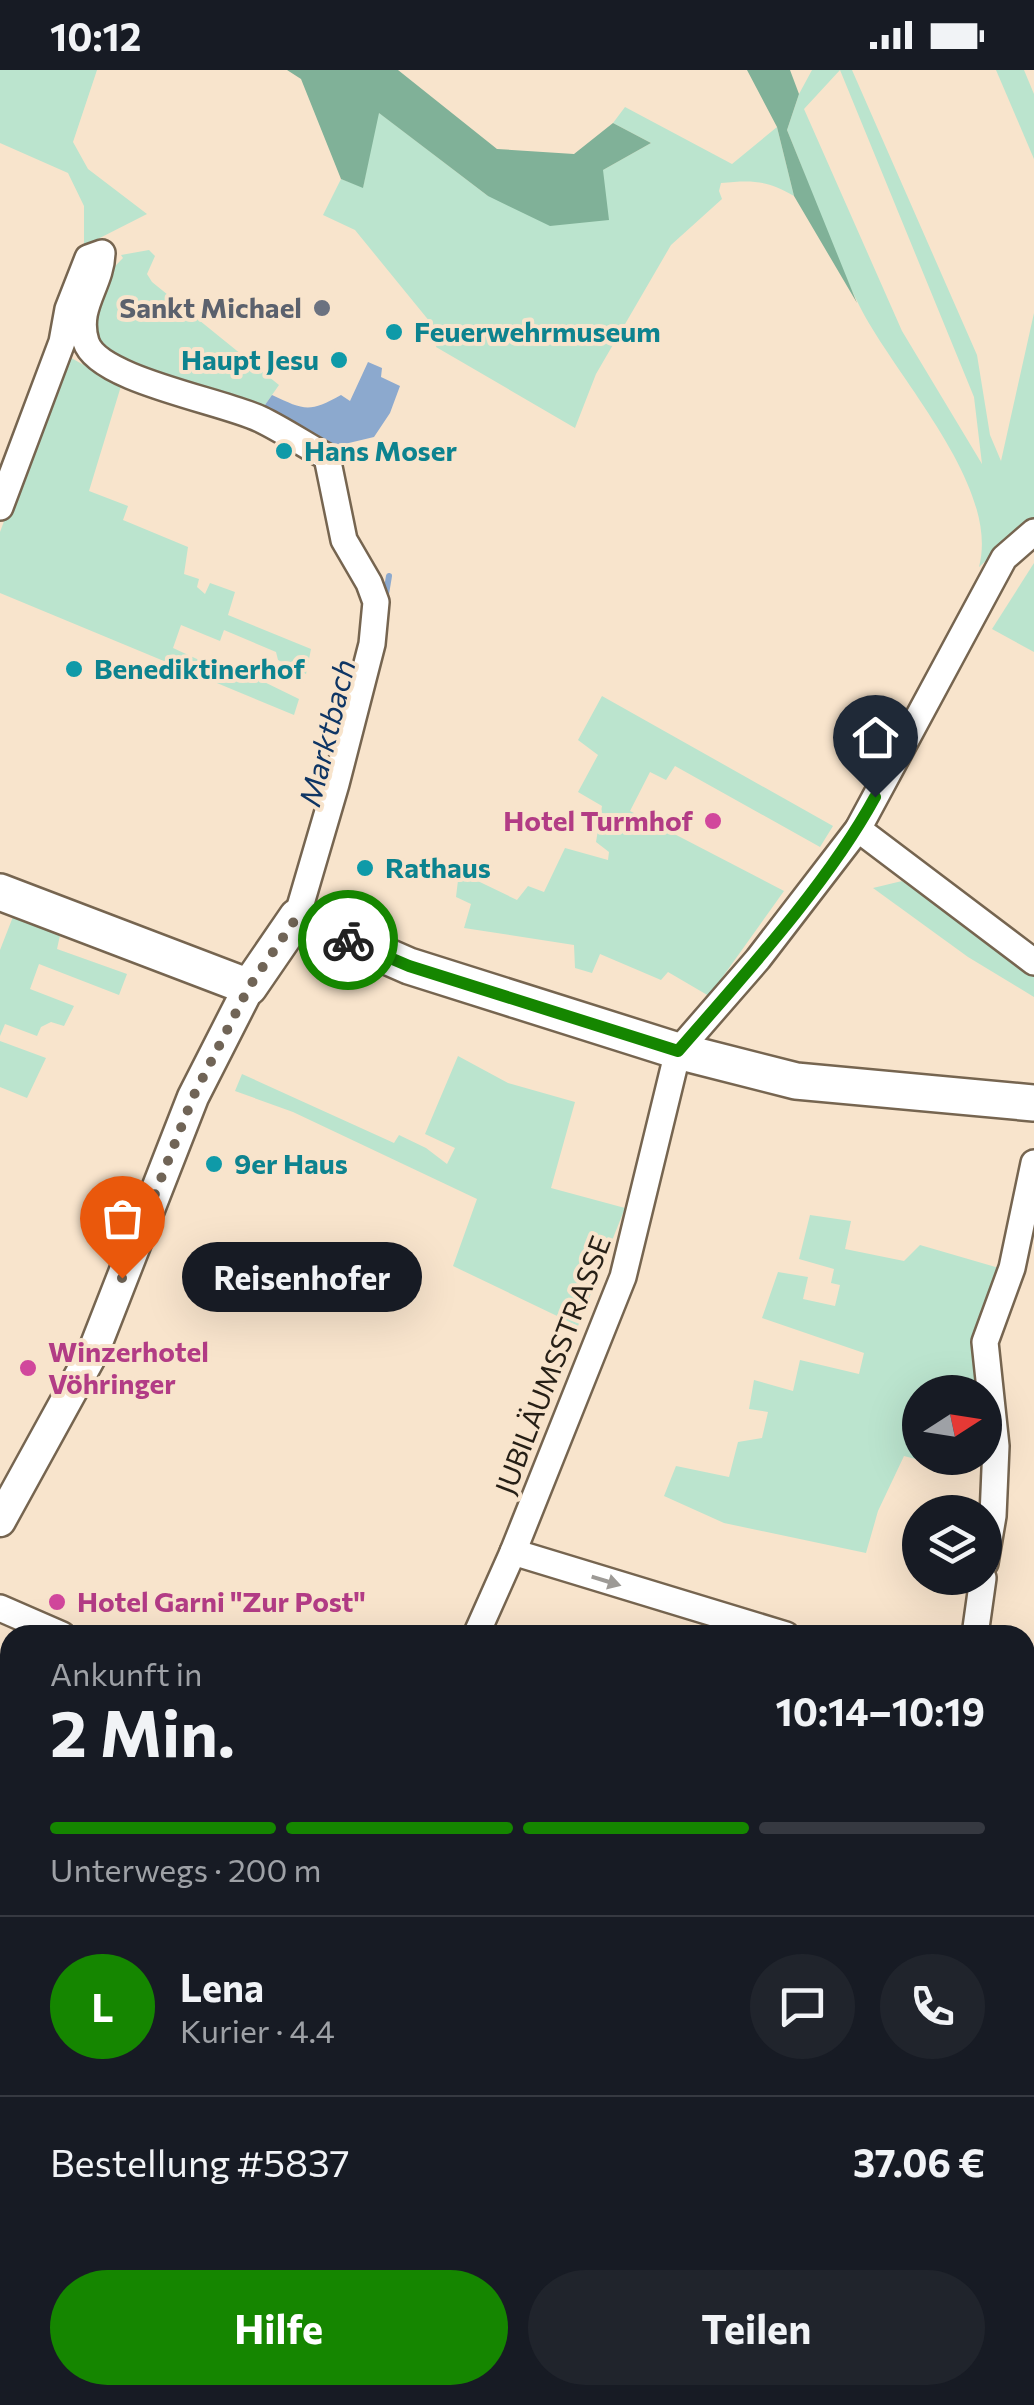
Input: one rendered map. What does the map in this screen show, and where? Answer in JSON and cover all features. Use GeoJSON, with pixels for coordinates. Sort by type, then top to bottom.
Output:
{"type":"FeatureCollection","features":[{"type":"Feature","properties":{"kind":"main road"},"geometry":{"type":"LineString","coordinates":[[0,892],[249,987],[297,917],[409,966],[678,1051],[796,1081],[1034,1103]]}},
{"type":"Feature","properties":{"kind":"street"},"geometry":{"type":"LineString","coordinates":[[0,507],[62,342],[68,309],[88,258],[102,254],[102,268],[83,312],[86,346],[106,366],[258,418],[327,458],[344,540],[376,602],[368,662],[297,917]]}},
{"type":"Feature","properties":{"kind":"street"},"geometry":{"type":"LineString","coordinates":[[678,1051],[758,958],[858,829],[1004,558],[1034,532]]}},
{"type":"Feature","properties":{"kind":"street"},"geometry":{"type":"LineString","coordinates":[[858,829],[1034,962]]}},
{"type":"Feature","properties":{"kind":"street"},"geometry":{"type":"LineString","coordinates":[[0,1521],[94,1350],[193,1097],[249,987]]}},
{"type":"Feature","properties":{"kind":"street","name":"JUBILÄUMSSTRASSE"},"geometry":{"type":"LineString","coordinates":[[480,1625],[624,1277],[678,1051]]}},
{"type":"Feature","properties":{"kind":"street"},"geometry":{"type":"LineString","coordinates":[[993,1495],[996,1446],[986,1342],[1012,1268],[1034,1163]]}},
{"type":"Feature","properties":{"kind":"street"},"geometry":{"type":"LineString","coordinates":[[513,1552],[750,1625]]}},
{"type":"Feature","properties":{"kind":"street"},"geometry":{"type":"LineString","coordinates":[[975,1625],[980,1595]]}},
{"type":"Feature","properties":{"kind":"street"},"geometry":{"type":"LineString","coordinates":[[0,1608],[39,1625]]}},
{"type":"Feature","properties":{"kind":"green space"},"geometry":{"type":"Polygon","coordinates":[[[0,70],[97,70],[73,142],[88,169],[147,214],[84,246],[84,206],[68,173],[0,143],[0,70]]]}},
{"type":"Feature","properties":{"kind":"green space"},"geometry":{"type":"Polygon","coordinates":[[[287,70],[398,70],[497,149],[574,154],[613,123],[651,143],[603,170],[609,220],[550,226],[488,196],[379,113],[363,188],[341,179],[301,79],[287,70]]]}},
{"type":"Feature","properties":{"kind":"green space"},"geometry":{"type":"Polygon","coordinates":[[[747,70],[790,70],[799,94],[787,130],[857,303],[794,196],[777,127],[747,70]]]}},
{"type":"Feature","properties":{"kind":"green space"},"geometry":{"type":"Polygon","coordinates":[[[812,70],[840,70],[852,70],[977,355],[990,435],[1001,461],[1034,313],[1034,517],[979,567],[981,535],[974,501],[959,465],[857,301],[787,130],[812,70]],[[840,70],[804,109],[902,331],[982,464],[974,397],[840,70]]]}},
{"type":"Feature","properties":{"kind":"green space"},"geometry":{"type":"Polygon","coordinates":[[[996,70],[1024,70],[1034,94],[1034,159],[996,70]]]}},
{"type":"Feature","properties":{"kind":"green space"},"geometry":{"type":"Polygon","coordinates":[[[625,107],[732,164],[777,127],[794,196],[759,182],[721,183],[722,199],[671,245],[596,374],[575,428],[436,347],[439,333],[355,230],[323,215],[341,179],[363,187],[378,112],[488,196],[603,170],[651,143],[613,123],[625,107]]]}},
{"type":"Feature","properties":{"kind":"green space"},"geometry":{"type":"Polygon","coordinates":[[[149,250],[155,256],[147,274],[152,282],[279,385],[260,412],[110,359],[99,346],[91,320],[96,294],[123,258],[121,255],[149,250]]]}},
{"type":"Feature","properties":{"kind":"green space"},"geometry":{"type":"Polygon","coordinates":[[[66,355],[121,386],[89,491],[128,506],[123,520],[188,547],[184,574],[199,579],[197,587],[205,594],[210,583],[235,592],[228,615],[311,649],[306,674],[278,660],[276,652],[224,630],[220,641],[181,625],[173,648],[247,682],[250,675],[299,699],[294,715],[0,593],[0,532],[66,355]]]}},
{"type":"Feature","properties":{"kind":"green space"},"geometry":{"type":"Polygon","coordinates":[[[1034,563],[1034,652],[992,629],[1034,563]]]}},
{"type":"Feature","properties":{"kind":"green space"},"geometry":{"type":"Polygon","coordinates":[[[602,696],[833,826],[820,847],[675,766],[666,780],[650,772],[630,811],[784,891],[709,996],[668,972],[661,980],[600,954],[592,973],[575,968],[574,945],[464,928],[471,904],[456,897],[459,872],[517,900],[528,886],[544,892],[565,848],[608,860],[609,852],[596,842],[602,806],[578,792],[598,755],[578,740],[602,696]]]}},
{"type":"Feature","properties":{"kind":"green space"},"geometry":{"type":"Polygon","coordinates":[[[902,881],[1034,975],[1034,997],[968,957],[873,888],[902,881]]]}},
{"type":"Feature","properties":{"kind":"green space"},"geometry":{"type":"Polygon","coordinates":[[[16,909],[62,926],[57,949],[127,974],[119,995],[39,964],[30,989],[74,1006],[64,1026],[51,1022],[41,1027],[37,1036],[5,1024],[0,1036],[0,950],[16,909]]]}},
{"type":"Feature","properties":{"kind":"green space"},"geometry":{"type":"Polygon","coordinates":[[[0,1041],[46,1058],[27,1098],[0,1087],[0,1041]]]}},
{"type":"Feature","properties":{"kind":"green space"},"geometry":{"type":"Polygon","coordinates":[[[458,1056],[508,1083],[575,1102],[551,1188],[625,1208],[578,1326],[453,1266],[477,1199],[293,1112],[235,1091],[242,1074],[394,1143],[399,1135],[447,1164],[455,1148],[425,1134],[458,1056]]]}},
{"type":"Feature","properties":{"kind":"green space"},"geometry":{"type":"Polygon","coordinates":[[[810,1215],[851,1221],[845,1249],[904,1261],[920,1245],[999,1268],[978,1327],[978,1375],[902,1375],[902,1460],[878,1511],[866,1553],[724,1523],[664,1496],[676,1466],[729,1477],[738,1442],[762,1438],[768,1412],[749,1409],[754,1380],[793,1391],[800,1360],[859,1374],[864,1353],[762,1318],[778,1272],[808,1277],[803,1299],[835,1306],[840,1285],[831,1283],[834,1269],[799,1259],[810,1215]]]}},
{"type":"Feature","properties":{"kind":"water"},"geometry":{"type":"Polygon","coordinates":[[[368,362],[382,368],[381,377],[400,386],[390,413],[374,437],[332,447],[260,412],[272,395],[306,407],[341,395],[350,401],[368,362]]]}},
{"type":"Feature","properties":{"kind":"waterway","name":"Marktbach"},"geometry":{"type":"LineString","coordinates":[[385,600],[389,576]]}},
{"type":"Feature","properties":{"kind":"way so far"},"geometry":{"type":"LineString","coordinates":[[122,1278],[193,1097],[250,984],[297,917],[348,940]]}},
{"type":"Feature","properties":{"kind":"place","name":"Sankt Michael"},"geometry":{"type":"Point","coordinates":[322,308]}},
{"type":"Feature","properties":{"kind":"place","name":"Feuerwehrmuseum"},"geometry":{"type":"Point","coordinates":[394,332]}},
{"type":"Feature","properties":{"kind":"place","name":"Haupt Jesu"},"geometry":{"type":"Point","coordinates":[339,360]}},
{"type":"Feature","properties":{"kind":"place","name":"Hans Moser"},"geometry":{"type":"Point","coordinates":[284,451]}},
{"type":"Feature","properties":{"kind":"place","name":"Benediktinerhof"},"geometry":{"type":"Point","coordinates":[74,669]}},
{"type":"Feature","properties":{"kind":"place","name":"Hotel Turmhof"},"geometry":{"type":"Point","coordinates":[713,821]}},
{"type":"Feature","properties":{"kind":"place","name":"Rathaus"},"geometry":{"type":"Point","coordinates":[365,868]}},
{"type":"Feature","properties":{"kind":"place","name":"9er Haus"},"geometry":{"type":"Point","coordinates":[214,1164]}},
{"type":"Feature","properties":{"kind":"place","name":"Reisenhofer"},"geometry":{"type":"Point","coordinates":[122,1278]}},
{"type":"Feature","properties":{"kind":"place","name":"Winzerhotel Vöhringer"},"geometry":{"type":"Point","coordinates":[28,1368]}},
{"type":"Feature","properties":{"kind":"place","name":"Hotel Garni \"Zur Post\""},"geometry":{"type":"Point","coordinates":[57,1602]}},
{"type":"Feature","properties":{"kind":"route"},"geometry":{"type":"LineString","coordinates":[[348,940],[409,966],[678,1051],[798,907],[858,829],[875,797]]}}]}
